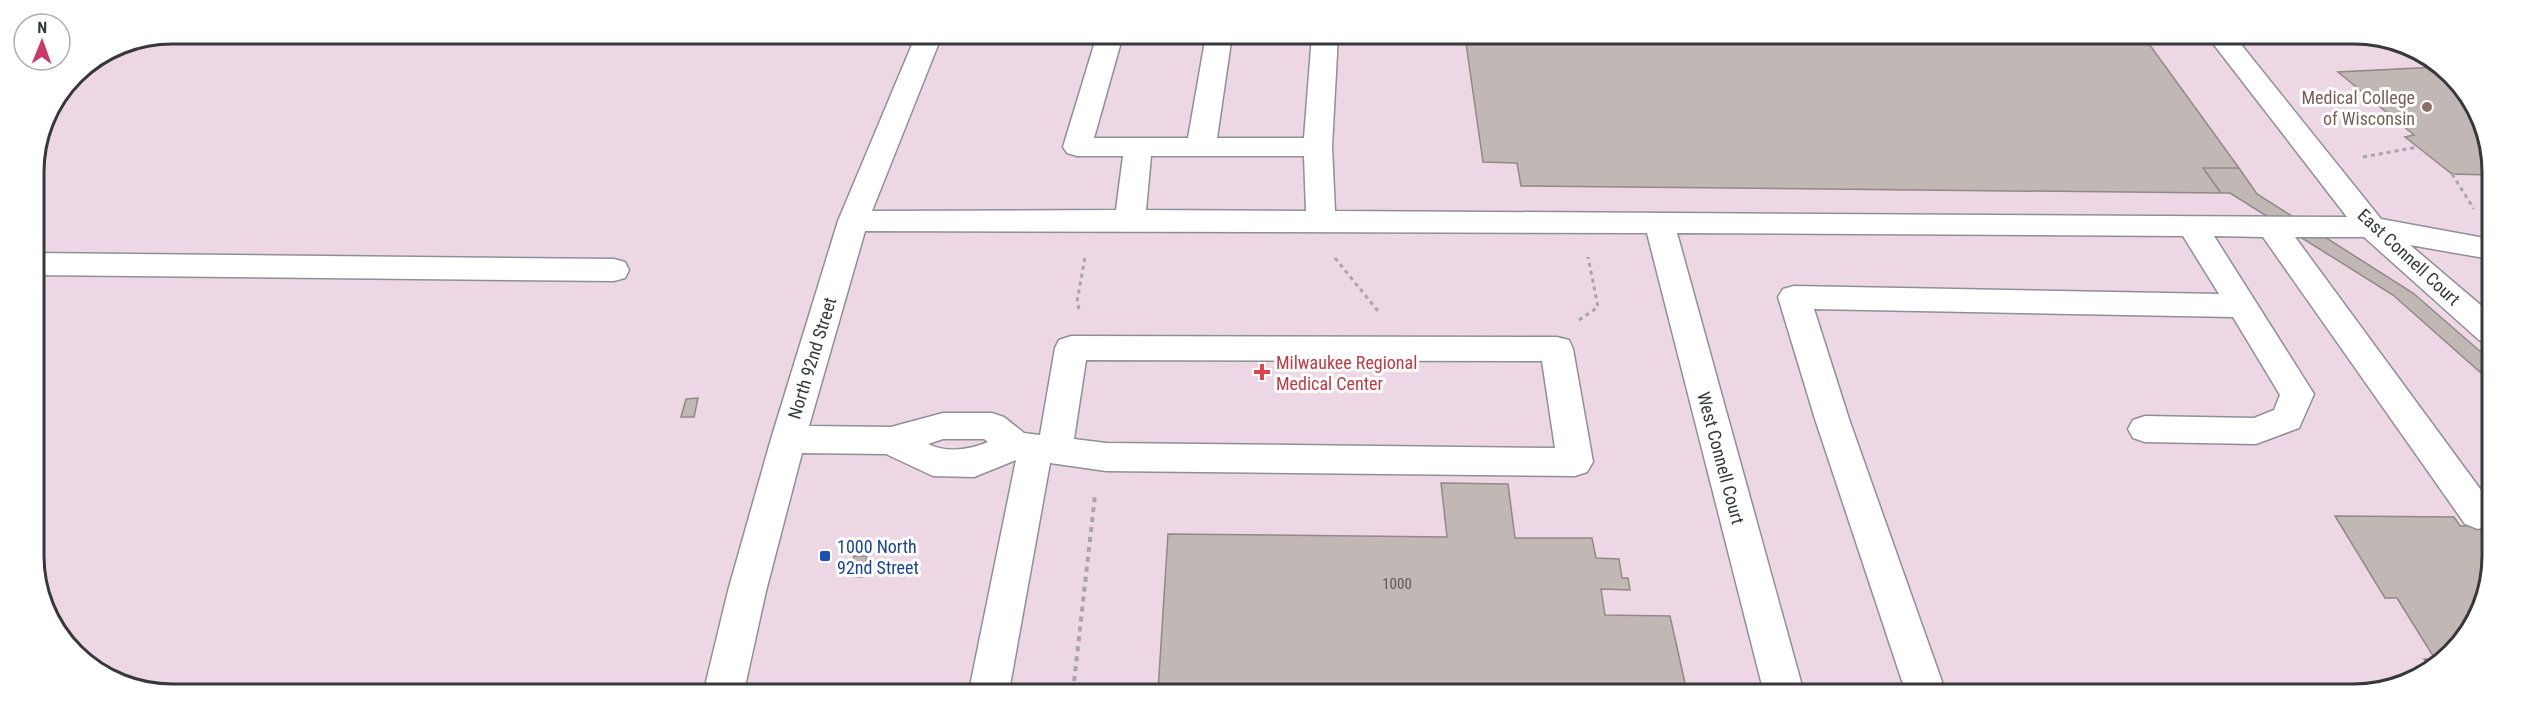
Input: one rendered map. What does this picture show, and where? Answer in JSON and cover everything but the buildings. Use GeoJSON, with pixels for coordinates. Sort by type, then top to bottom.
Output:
{"type":"FeatureCollection","features":[{"type":"Feature","properties":{"kind":"street","name":"North 92nd Street"},"geometry":{"type":"LineString","coordinates":[[725,684],[747,591],[788,439],[853,221],[925,44]]}},
{"type":"Feature","properties":{"kind":"street"},"geometry":{"type":"LineString","coordinates":[[1107,44],[1077,147],[1318,147]]}},
{"type":"Feature","properties":{"kind":"street"},"geometry":{"type":"LineString","coordinates":[[1201,147],[1218,44]]}},
{"type":"Feature","properties":{"kind":"street"},"geometry":{"type":"LineString","coordinates":[[1321,221],[1318,147],[1324,44]]}},
{"type":"Feature","properties":{"kind":"street","name":"East Connell Court"},"geometry":{"type":"LineString","coordinates":[[2226,44],[2371,227],[2482,325]]}},
{"type":"Feature","properties":{"kind":"street"},"geometry":{"type":"LineString","coordinates":[[1130,220],[1138,147]]}},
{"type":"Feature","properties":{"kind":"street"},"geometry":{"type":"LineString","coordinates":[[853,221],[1130,220],[2371,227],[2482,248]]}},
{"type":"Feature","properties":{"kind":"street","name":"West Connell Court"},"geometry":{"type":"LineString","coordinates":[[1659,223],[1781,683]]}},
{"type":"Feature","properties":{"kind":"street"},"geometry":{"type":"LineString","coordinates":[[2145,429],[2256,431],[2288,420],[2297,394],[2192,226]]}},
{"type":"Feature","properties":{"kind":"street"},"geometry":{"type":"LineString","coordinates":[[2271,226],[2478,514]]}},
{"type":"Feature","properties":{"kind":"street"},"geometry":{"type":"LineString","coordinates":[[44,264],[614,270]]}},
{"type":"Feature","properties":{"kind":"street"},"geometry":{"type":"LineString","coordinates":[[1923,683],[1832,419],[1794,297],[2241,306]]}},
{"type":"Feature","properties":{"kind":"street"},"geometry":{"type":"LineString","coordinates":[[788,439],[891,441],[933,462],[974,463],[1036,447],[1106,457],[1575,462],[1557,349],[1071,348],[1036,447],[990,684]]}},
{"type":"Feature","properties":{"kind":"path"},"geometry":{"type":"LineString","coordinates":[[2354,158],[2418,147]]}},
{"type":"Feature","properties":{"kind":"path"},"geometry":{"type":"LineString","coordinates":[[2452,174],[2478,215]]}},
{"type":"Feature","properties":{"kind":"path"},"geometry":{"type":"LineString","coordinates":[[1536,349],[1598,307],[1584,241],[1583,222]]}},
{"type":"Feature","properties":{"kind":"path"},"geometry":{"type":"LineString","coordinates":[[1334,257],[1407,350]]}},
{"type":"Feature","properties":{"kind":"path"},"geometry":{"type":"LineString","coordinates":[[1074,684],[1095,493],[1105,492]]}},
{"type":"Feature","properties":{"kind":"shaded area","name":"Milwaukee Regional Medical Center"},"geometry":{"type":"Polygon","coordinates":[[[2354,44],[2388,48],[2418,61],[2439,75],[2451,87],[2469,115],[2480,147],[2482,172],[2482,556],[2478,589],[2461,627],[2439,652],[2396,677],[2363,683],[172,684],[138,679],[100,662],[75,640],[57,612],[46,580],[44,556],[44,163],[53,123],[75,87],[107,61],[138,48],[155,45],[2354,44]]]}},
{"type":"Feature","properties":{"kind":"place","name":"Medical College of Wisconsin"},"geometry":{"type":"Point","coordinates":[2427,107]}},
{"type":"Feature","properties":{"kind":"place","name":"Milwaukee Regional Medical Center"},"geometry":{"type":"Point","coordinates":[1262,372]}},
{"type":"Feature","properties":{"kind":"place","name":"1000 North 92nd Street"},"geometry":{"type":"Point","coordinates":[825,556]}}]}
